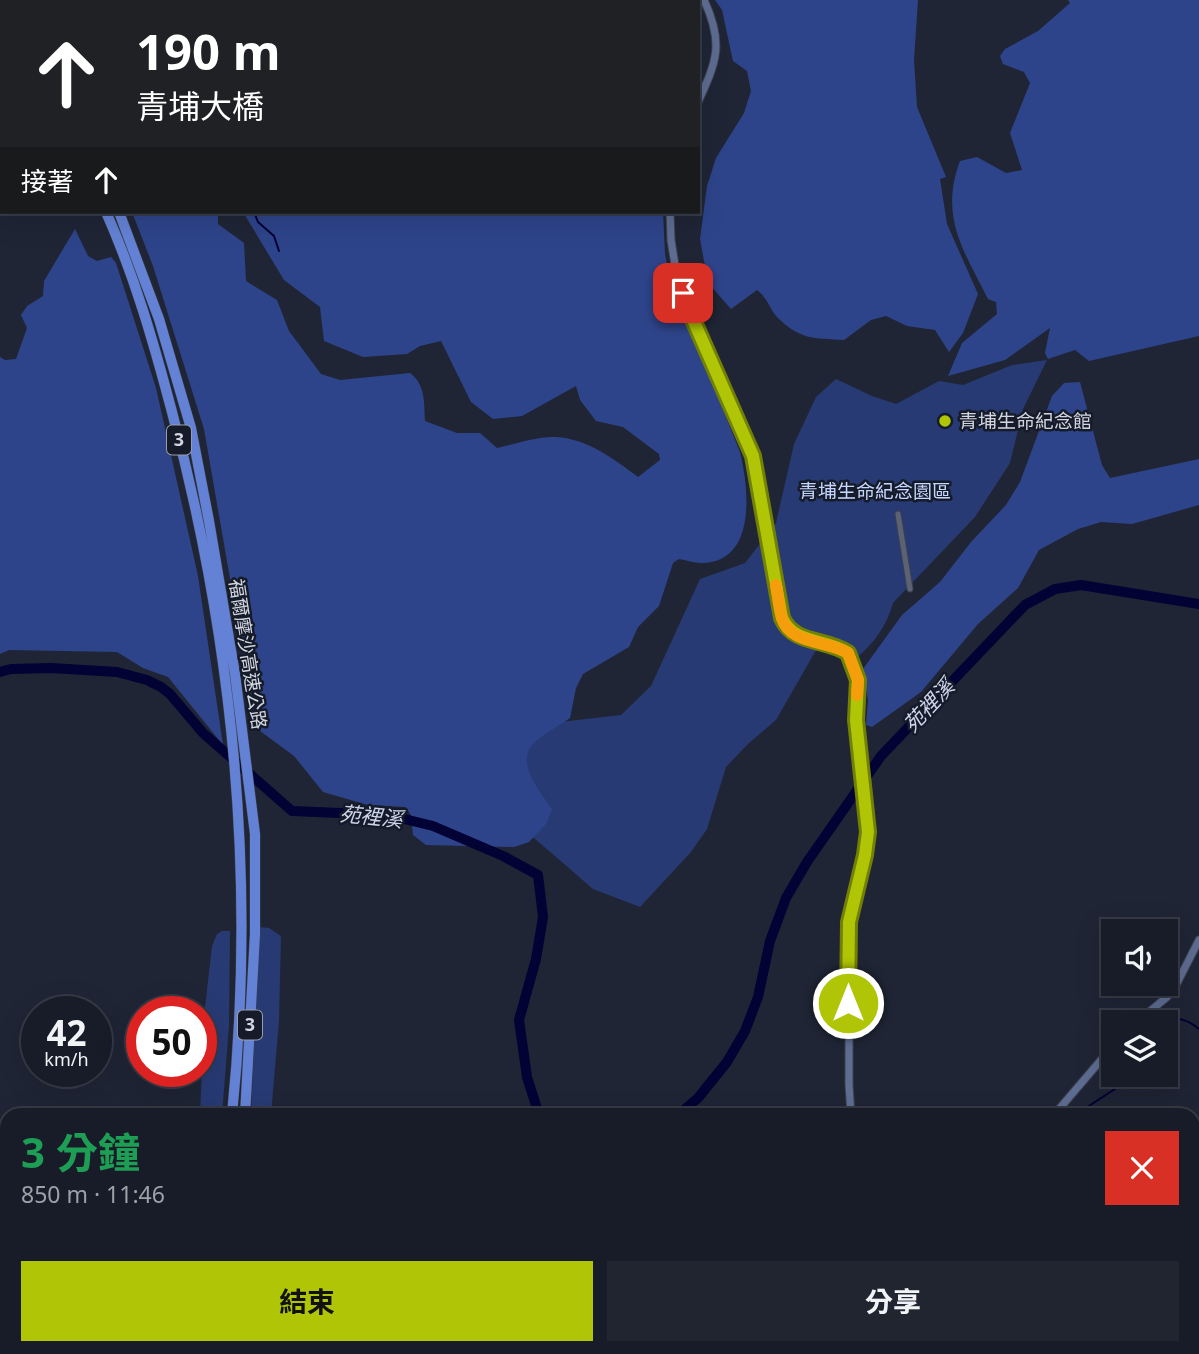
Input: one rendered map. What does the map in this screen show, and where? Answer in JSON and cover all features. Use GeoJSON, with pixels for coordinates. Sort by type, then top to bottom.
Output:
{"type":"FeatureCollection","features":[{"type":"Feature","properties":{"kind":"highway","name":"福爾摩沙高速公路"},"geometry":{"type":"LineString","coordinates":[[107,214],[127,258],[148,324],[186,464],[224,675],[236,771],[241,844],[242,936],[233,1108]]}},
{"type":"Feature","properties":{"kind":"highway","name":"福爾摩沙高速公路"},"geometry":{"type":"LineString","coordinates":[[119,214],[159,318],[191,429],[235,674],[255,834],[255,934],[245,1108]]}},
{"type":"Feature","properties":{"kind":"main road"},"geometry":{"type":"LineString","coordinates":[[700,98],[715,64],[717,48],[715,24],[704,0]]}},
{"type":"Feature","properties":{"kind":"main road"},"geometry":{"type":"LineString","coordinates":[[670,214],[676,271],[691,315],[753,456],[782,618],[790,631],[802,638],[834,646],[848,653],[858,680],[856,720],[868,832],[849,922],[851,1108]]}},
{"type":"Feature","properties":{"kind":"main road"},"geometry":{"type":"LineString","coordinates":[[1151,1010],[1175,987],[1199,940]]}},
{"type":"Feature","properties":{"kind":"main road"},"geometry":{"type":"LineString","coordinates":[[1060,1108],[1101,1060]]}},
{"type":"Feature","properties":{"kind":"street"},"geometry":{"type":"LineString","coordinates":[[898,514],[909,589]]}},
{"type":"Feature","properties":{"kind":"green space","name":"青埔生命紀念園區"},"geometry":{"type":"Polygon","coordinates":[[[1047,360],[1023,409],[1010,463],[975,517],[893,603],[883,626],[863,653],[856,658],[845,647],[827,640],[815,652],[776,720],[726,767],[707,829],[691,852],[640,907],[593,889],[512,819],[491,785],[542,724],[621,715],[651,686],[700,579],[745,563],[776,523],[794,444],[816,397],[836,379],[896,404],[939,381],[963,385],[1012,365],[1047,360]]]}},
{"type":"Feature","properties":{"kind":"green space"},"geometry":{"type":"Polygon","coordinates":[[[259,927],[269,928],[281,936],[279,1021],[272,1108],[251,1108],[259,927]]]}},
{"type":"Feature","properties":{"kind":"green space"},"geometry":{"type":"Polygon","coordinates":[[[230,931],[229,1026],[223,1108],[200,1108],[201,1087],[217,1087],[217,996],[206,996],[212,946],[217,934],[230,931]]]}},
{"type":"Feature","properties":{"kind":"shaded area"},"geometry":{"type":"Polygon","coordinates":[[[715,0],[918,0],[914,60],[917,107],[946,177],[940,179],[947,224],[978,294],[963,333],[949,352],[935,330],[907,326],[886,316],[871,320],[844,340],[800,334],[777,317],[757,290],[731,309],[708,283],[700,239],[707,186],[716,158],[744,113],[751,91],[747,71],[733,61],[722,10],[715,0]]]}},
{"type":"Feature","properties":{"kind":"shaded area"},"geometry":{"type":"Polygon","coordinates":[[[1068,0],[1199,0],[1199,336],[1089,361],[1075,350],[1048,359],[1045,353],[1050,328],[1005,360],[948,376],[962,343],[997,314],[996,302],[988,299],[963,249],[953,217],[954,181],[960,161],[977,157],[1006,173],[1022,170],[1010,133],[1030,83],[1024,72],[1003,64],[1000,56],[1005,49],[1038,31],[1070,3],[1068,0]]]}},
{"type":"Feature","properties":{"kind":"shaded area"},"geometry":{"type":"Polygon","coordinates":[[[133,214],[218,214],[218,224],[244,243],[246,281],[277,300],[289,331],[321,374],[340,380],[410,373],[422,389],[425,421],[457,433],[480,433],[497,448],[542,438],[568,439],[600,451],[638,477],[660,460],[659,454],[623,427],[596,421],[580,400],[576,386],[522,416],[493,419],[471,402],[441,341],[420,346],[407,354],[363,357],[324,341],[320,307],[284,280],[244,214],[663,214],[669,275],[740,452],[746,485],[745,521],[740,538],[732,551],[719,560],[701,563],[679,559],[673,563],[659,606],[638,627],[629,647],[583,674],[576,688],[570,718],[533,744],[528,752],[528,769],[552,809],[546,824],[529,842],[514,847],[426,845],[413,835],[411,815],[405,807],[368,805],[323,792],[294,756],[256,728],[204,429],[153,266],[133,214]]]}},
{"type":"Feature","properties":{"kind":"shaded area"},"geometry":{"type":"Polygon","coordinates":[[[75,229],[88,256],[97,261],[111,257],[116,263],[156,388],[198,576],[223,745],[168,677],[143,668],[117,652],[9,650],[0,654],[0,357],[5,360],[16,359],[27,328],[21,315],[27,306],[43,296],[44,281],[75,229]]]}},
{"type":"Feature","properties":{"kind":"shaded area"},"geometry":{"type":"Polygon","coordinates":[[[1080,382],[1102,465],[1110,478],[1199,459],[1199,505],[1132,524],[1101,522],[1078,529],[1039,550],[1018,588],[978,624],[921,692],[872,727],[866,725],[868,700],[863,669],[902,615],[940,582],[971,542],[1006,505],[1020,482],[1052,396],[1064,383],[1080,382]]]}},
{"type":"Feature","properties":{"kind":"waterway"},"geometry":{"type":"LineString","coordinates":[[255,214],[258,222],[274,236],[279,251]]}},
{"type":"Feature","properties":{"kind":"waterway","name":"苑裡溪"},"geometry":{"type":"LineString","coordinates":[[686,1108],[698,1098],[727,1062],[745,1031],[758,997],[770,941],[786,898],[807,862],[881,756],[1025,605],[1055,589],[1081,585],[1199,604]]}},
{"type":"Feature","properties":{"kind":"waterway","name":"苑裡溪"},"geometry":{"type":"LineString","coordinates":[[0,672],[11,669],[51,668],[117,672],[147,680],[170,694],[203,733],[292,811],[388,815],[433,826],[503,856],[538,875],[543,917],[536,959],[519,1020],[527,1077],[537,1108]]}},
{"type":"Feature","properties":{"kind":"waterway"},"geometry":{"type":"LineString","coordinates":[[1178,1019],[1199,1029]]}},
{"type":"Feature","properties":{"kind":"waterway"},"geometry":{"type":"LineString","coordinates":[[1086,1108],[1118,1087]]}},
{"type":"Feature","properties":{"kind":"slow traffic"},"geometry":{"type":"LineString","coordinates":[[776,585],[782,618],[790,631],[802,638],[834,646],[848,653],[858,680],[857,695]]}},
{"type":"Feature","properties":{"kind":"place","name":"青埔生命紀念館"},"geometry":{"type":"Point","coordinates":[945,421]}},
{"type":"Feature","properties":{"kind":"route"},"geometry":{"type":"LineString","coordinates":[[683,293],[753,456],[785,626],[802,638],[834,646],[848,653],[858,680],[856,720],[868,832],[849,922],[848,1003]]}}]}
